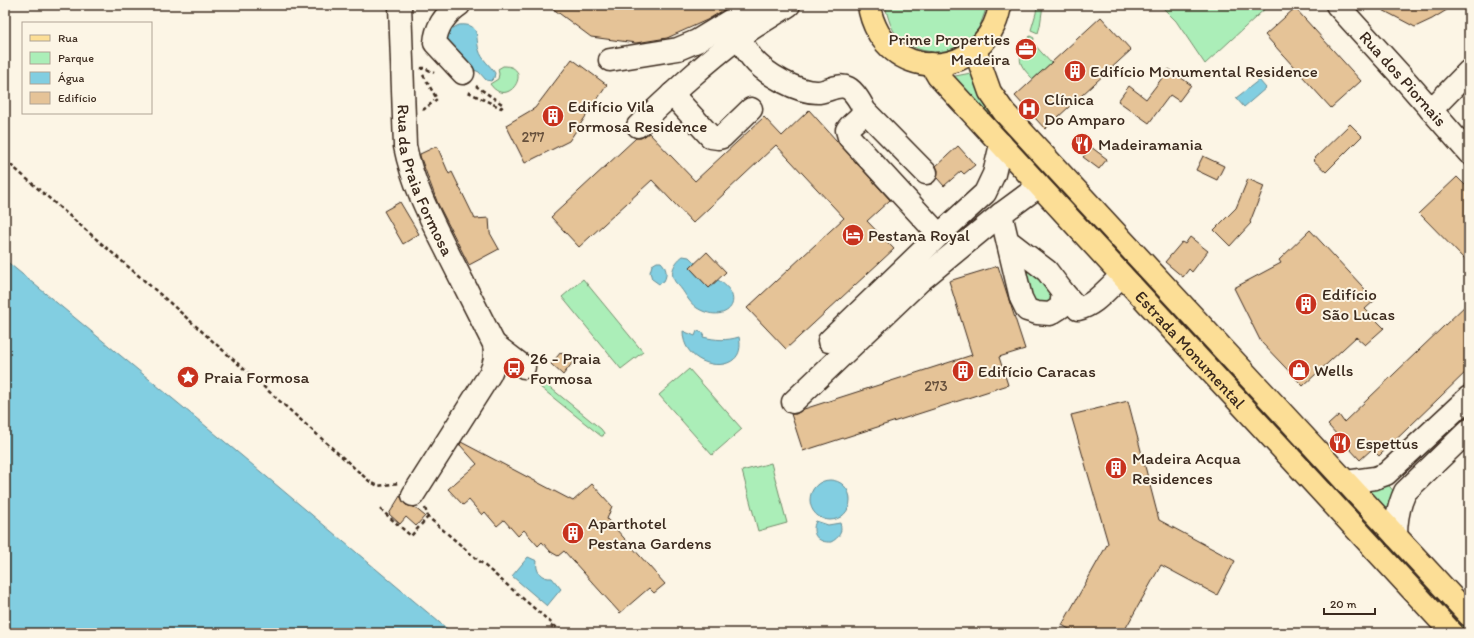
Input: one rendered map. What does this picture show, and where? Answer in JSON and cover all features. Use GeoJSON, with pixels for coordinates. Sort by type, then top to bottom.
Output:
{"type":"FeatureCollection","features":[{"type":"Feature","properties":{"kind":"main road"},"geometry":{"type":"LineString","coordinates":[[869,5],[874,26],[884,41],[897,53],[913,61],[931,64],[946,63],[962,58],[975,50],[986,40],[994,28],[1000,5]]}},
{"type":"Feature","properties":{"kind":"main road","name":"Estrada Monumental"},"geometry":{"type":"LineString","coordinates":[[975,50],[990,92],[1004,112],[1469,615]]}},
{"type":"Feature","properties":{"kind":"main road","name":"Estrada Monumental"},"geometry":{"type":"LineString","coordinates":[[931,64],[938,76],[1452,633]]}},
{"type":"Feature","properties":{"kind":"street","name":"Rua da Praia Formosa"},"geometry":{"type":"LineString","coordinates":[[400,5],[405,146],[408,163],[429,215],[494,344]]}},
{"type":"Feature","properties":{"kind":"street"},"geometry":{"type":"LineString","coordinates":[[459,5],[445,17],[435,35],[435,43],[463,73]]}},
{"type":"Feature","properties":{"kind":"street"},"geometry":{"type":"LineString","coordinates":[[610,60],[678,49],[698,41],[756,5]]}},
{"type":"Feature","properties":{"kind":"street"},"geometry":{"type":"LineString","coordinates":[[638,126],[697,71],[739,37],[789,5]]}},
{"type":"Feature","properties":{"kind":"street","name":"Rua dos Piornais"},"geometry":{"type":"LineString","coordinates":[[1338,5],[1469,153]]}},
{"type":"Feature","properties":{"kind":"street"},"geometry":{"type":"LineString","coordinates":[[739,37],[752,58],[774,77],[811,92],[825,91],[837,86],[848,88],[862,103],[864,110],[926,173]]}},
{"type":"Feature","properties":{"kind":"street"},"geometry":{"type":"LineString","coordinates":[[1431,110],[1469,70]]}},
{"type":"Feature","properties":{"kind":"street"},"geometry":{"type":"LineString","coordinates":[[672,94],[711,137],[722,137],[751,109]]}},
{"type":"Feature","properties":{"kind":"street"},"geometry":{"type":"LineString","coordinates":[[864,110],[862,115],[851,124],[847,130],[849,137],[939,235]]}},
{"type":"Feature","properties":{"kind":"street"},"geometry":{"type":"LineString","coordinates":[[829,342],[939,235],[985,193],[994,174],[1001,144]]}},
{"type":"Feature","properties":{"kind":"street"},"geometry":{"type":"LineString","coordinates":[[793,402],[921,280],[1001,214],[1039,186]]}},
{"type":"Feature","properties":{"kind":"street"},"geometry":{"type":"LineString","coordinates":[[1001,214],[1021,298],[1027,310],[1037,313],[1050,314],[1061,307],[1063,292]]}},
{"type":"Feature","properties":{"kind":"street"},"geometry":{"type":"LineString","coordinates":[[1008,241],[1047,271],[1063,292],[1078,308],[1086,307],[1095,301],[1122,276]]}},
{"type":"Feature","properties":{"kind":"street"},"geometry":{"type":"LineString","coordinates":[[494,344],[524,367]]}},
{"type":"Feature","properties":{"kind":"street"},"geometry":{"type":"LineString","coordinates":[[413,495],[490,374],[495,363],[496,353],[494,344]]}},
{"type":"Feature","properties":{"kind":"street"},"geometry":{"type":"LineString","coordinates":[[1346,482],[1375,478],[1386,474],[1469,397]]}},
{"type":"Feature","properties":{"kind":"street"},"geometry":{"type":"LineString","coordinates":[[1396,536],[1396,520],[1399,505],[1405,492],[1469,430]]}},
{"type":"Feature","properties":{"kind":"path"},"geometry":{"type":"LineString","coordinates":[[5,160],[169,302],[369,481],[378,486],[398,482],[422,503],[428,517],[563,633]]}},
{"type":"Feature","properties":{"kind":"path"},"geometry":{"type":"LineString","coordinates":[[380,509],[411,536],[428,517]]}},
{"type":"Feature","properties":{"kind":"path"},"geometry":{"type":"LineString","coordinates":[[549,633],[548,632],[554,625]]}},
{"type":"Feature","properties":{"kind":"green space"},"geometry":{"type":"Polygon","coordinates":[[[885,5],[986,5],[981,23],[975,33],[967,41],[946,51],[935,52],[912,47],[898,37],[890,24],[885,5]]]}},
{"type":"Feature","properties":{"kind":"green space"},"geometry":{"type":"Polygon","coordinates":[[[1037,5],[1043,5],[1038,33],[1031,30],[1037,5]]]}},
{"type":"Feature","properties":{"kind":"green space"},"geometry":{"type":"Polygon","coordinates":[[[1160,5],[1269,5],[1205,64],[1176,21],[1160,5]]]}},
{"type":"Feature","properties":{"kind":"green space"},"geometry":{"type":"Polygon","coordinates":[[[1030,36],[1034,38],[1033,43],[1051,63],[1033,79],[1023,67],[1020,59],[1023,49],[1030,36]]]}},
{"type":"Feature","properties":{"kind":"green space"},"geometry":{"type":"Polygon","coordinates":[[[503,66],[512,68],[517,72],[518,78],[516,85],[511,90],[505,92],[497,91],[490,84],[498,79],[498,69],[503,66]]]}},
{"type":"Feature","properties":{"kind":"green space"},"geometry":{"type":"Polygon","coordinates":[[[971,73],[982,94],[996,114],[989,120],[950,77],[971,73]]]}},
{"type":"Feature","properties":{"kind":"green space"},"geometry":{"type":"Polygon","coordinates":[[[1002,121],[1414,568],[1407,574],[995,127],[1002,121]]]}},
{"type":"Feature","properties":{"kind":"green space"},"geometry":{"type":"Polygon","coordinates":[[[1021,256],[1060,302],[1035,306],[1021,256]]]}},
{"type":"Feature","properties":{"kind":"green space"},"geometry":{"type":"Polygon","coordinates":[[[583,279],[643,352],[621,369],[562,297],[583,279]]]}},
{"type":"Feature","properties":{"kind":"green space"},"geometry":{"type":"Polygon","coordinates":[[[689,369],[742,429],[712,455],[659,395],[689,369]]]}},
{"type":"Feature","properties":{"kind":"green space"},"geometry":{"type":"Polygon","coordinates":[[[541,380],[601,429],[604,433],[603,436],[601,436],[540,387],[538,381],[541,380]]]}},
{"type":"Feature","properties":{"kind":"green space"},"geometry":{"type":"Polygon","coordinates":[[[771,463],[787,523],[758,531],[742,471],[771,463]]]}},
{"type":"Feature","properties":{"kind":"green space"},"geometry":{"type":"Polygon","coordinates":[[[1385,481],[1395,493],[1387,513],[1366,492],[1367,486],[1385,481]]]}},
{"type":"Feature","properties":{"kind":"green space"},"geometry":{"type":"Polygon","coordinates":[[[1421,574],[1469,626],[1469,633],[1463,633],[1414,580],[1421,574]]]}},
{"type":"Feature","properties":{"kind":"water"},"geometry":{"type":"Polygon","coordinates":[[[459,25],[471,26],[476,32],[480,54],[495,73],[494,78],[491,81],[486,80],[479,72],[468,67],[447,44],[449,33],[453,28],[459,25]]]}},
{"type":"Feature","properties":{"kind":"water"},"geometry":{"type":"Polygon","coordinates":[[[1259,80],[1266,88],[1244,107],[1236,98],[1259,80]]]}},
{"type":"Feature","properties":{"kind":"water"},"geometry":{"type":"Polygon","coordinates":[[[683,256],[689,257],[695,263],[690,268],[709,288],[718,280],[727,287],[732,295],[733,302],[730,308],[725,312],[717,314],[708,313],[697,308],[691,303],[673,278],[674,266],[683,256]]]}},
{"type":"Feature","properties":{"kind":"water"},"geometry":{"type":"Polygon","coordinates":[[[5,260],[242,456],[452,633],[5,633],[5,260]]]}},
{"type":"Feature","properties":{"kind":"water"},"geometry":{"type":"Polygon","coordinates":[[[657,262],[661,262],[663,264],[666,273],[664,281],[659,284],[652,279],[650,272],[652,265],[657,262]]]}},
{"type":"Feature","properties":{"kind":"water"},"geometry":{"type":"Polygon","coordinates":[[[683,331],[695,336],[697,331],[704,333],[703,337],[725,340],[739,337],[739,350],[734,359],[725,364],[714,364],[703,361],[693,355],[686,344],[683,331]]]}},
{"type":"Feature","properties":{"kind":"water"},"geometry":{"type":"Polygon","coordinates":[[[830,480],[844,486],[850,500],[844,514],[830,520],[816,514],[810,500],[816,486],[830,480]]]}},
{"type":"Feature","properties":{"kind":"water"},"geometry":{"type":"Polygon","coordinates":[[[816,521],[828,525],[840,523],[840,534],[831,542],[822,541],[816,537],[815,534],[814,526],[816,521]]]}},
{"type":"Feature","properties":{"kind":"water"},"geometry":{"type":"Polygon","coordinates":[[[528,557],[537,561],[538,571],[542,576],[552,578],[561,589],[547,606],[512,576],[528,557]]]}},
{"type":"Feature","properties":{"kind":"building"},"geometry":{"type":"Polygon","coordinates":[[[548,5],[732,5],[707,20],[667,38],[636,43],[591,37],[548,5]]]}},
{"type":"Feature","properties":{"kind":"building"},"geometry":{"type":"Polygon","coordinates":[[[1373,5],[1455,5],[1415,27],[1373,5]]]}},
{"type":"Feature","properties":{"kind":"building"},"geometry":{"type":"Polygon","coordinates":[[[1295,8],[1361,81],[1331,108],[1265,35],[1295,8]]]}},
{"type":"Feature","properties":{"kind":"building","name":"Edifício Monumental Residence"},"geometry":{"type":"Polygon","coordinates":[[[1101,17],[1131,50],[1045,129],[1015,96],[1101,17]]]}},
{"type":"Feature","properties":{"kind":"building","name":"Edifício Vila Formosa Residence"},"geometry":{"type":"Polygon","coordinates":[[[572,59],[607,85],[569,141],[525,163],[506,125],[535,108],[572,59]]]}},
{"type":"Feature","properties":{"kind":"building"},"geometry":{"type":"Polygon","coordinates":[[[1169,69],[1191,85],[1179,101],[1170,95],[1149,123],[1118,101],[1129,86],[1146,99],[1169,69]]]}},
{"type":"Feature","properties":{"kind":"building","name":"Pestana Royal"},"geometry":{"type":"Polygon","coordinates":[[[809,110],[890,200],[867,221],[894,249],[786,349],[747,308],[844,218],[776,145],[693,223],[652,180],[579,247],[551,217],[636,138],[641,138],[649,133],[695,181],[764,117],[782,136],[809,110]]]}},
{"type":"Feature","properties":{"kind":"building"},"geometry":{"type":"Polygon","coordinates":[[[1350,124],[1362,136],[1326,172],[1313,160],[1350,124]]]}},
{"type":"Feature","properties":{"kind":"building"},"geometry":{"type":"Polygon","coordinates":[[[437,146],[449,174],[452,172],[475,219],[489,218],[490,233],[499,249],[469,265],[438,204],[420,156],[420,154],[437,146]]]}},
{"type":"Feature","properties":{"kind":"building"},"geometry":{"type":"Polygon","coordinates":[[[958,146],[975,165],[964,174],[961,171],[944,186],[937,178],[938,170],[936,166],[958,146]]]}},
{"type":"Feature","properties":{"kind":"building"},"geometry":{"type":"Polygon","coordinates":[[[1091,147],[1107,159],[1099,169],[1083,157],[1091,147]]]}},
{"type":"Feature","properties":{"kind":"building"},"geometry":{"type":"Polygon","coordinates":[[[1203,156],[1224,166],[1217,180],[1196,170],[1203,156]]]}},
{"type":"Feature","properties":{"kind":"building"},"geometry":{"type":"Polygon","coordinates":[[[1457,177],[1469,189],[1469,264],[1419,213],[1457,177]]]}},
{"type":"Feature","properties":{"kind":"building"},"geometry":{"type":"Polygon","coordinates":[[[1248,179],[1264,186],[1250,222],[1251,223],[1230,246],[1214,230],[1236,208],[1248,179]]]}},
{"type":"Feature","properties":{"kind":"building"},"geometry":{"type":"Polygon","coordinates":[[[400,202],[419,234],[403,244],[384,211],[400,202]]]}},
{"type":"Feature","properties":{"kind":"building","name":"Edifício São Lucas"},"geometry":{"type":"Polygon","coordinates":[[[1310,230],[1375,300],[1365,309],[1384,328],[1365,345],[1356,337],[1303,386],[1261,342],[1234,288],[1281,263],[1279,260],[1310,230]]]}},
{"type":"Feature","properties":{"kind":"building"},"geometry":{"type":"Polygon","coordinates":[[[1190,237],[1208,251],[1192,272],[1189,269],[1183,277],[1165,262],[1182,242],[1185,244],[1190,237]]]}},
{"type":"Feature","properties":{"kind":"building"},"geometry":{"type":"Polygon","coordinates":[[[707,252],[726,272],[709,288],[690,268],[707,252]]]}},
{"type":"Feature","properties":{"kind":"building","name":"Edifício Caracas"},"geometry":{"type":"Polygon","coordinates":[[[998,266],[1025,349],[999,357],[1008,385],[803,451],[791,414],[796,414],[804,409],[972,355],[949,281],[998,266]]]}},
{"type":"Feature","properties":{"kind":"building"},"geometry":{"type":"Polygon","coordinates":[[[1469,302],[1469,369],[1379,456],[1372,449],[1360,460],[1328,425],[1339,415],[1344,422],[1469,302]]]}},
{"type":"Feature","properties":{"kind":"building"},"geometry":{"type":"Polygon","coordinates":[[[561,352],[573,362],[563,375],[551,364],[561,352]]]}},
{"type":"Feature","properties":{"kind":"building","name":"Madeira Acqua Residences"},"geometry":{"type":"Polygon","coordinates":[[[1128,401],[1159,520],[1235,561],[1217,595],[1161,565],[1123,633],[1076,633],[1062,625],[1108,543],[1071,415],[1128,401]]]}},
{"type":"Feature","properties":{"kind":"building","name":"Aparthotel Pestana Gardens"},"geometry":{"type":"Polygon","coordinates":[[[461,442],[573,501],[592,484],[612,506],[607,519],[665,584],[654,593],[649,588],[620,613],[564,551],[558,556],[551,552],[542,542],[538,546],[524,530],[518,536],[504,520],[497,526],[485,512],[482,515],[469,500],[463,505],[448,489],[477,464],[460,445],[461,442]]]}},
{"type":"Feature","properties":{"kind":"building"},"geometry":{"type":"Polygon","coordinates":[[[400,496],[406,505],[414,507],[425,516],[416,526],[406,517],[400,524],[389,514],[400,496]]]}},
{"type":"Feature","properties":{"kind":"place","name":"Prime Properties Madeira"},"geometry":{"type":"Point","coordinates":[1026,49]}},
{"type":"Feature","properties":{"kind":"place","name":"Edifício Monumental Residence"},"geometry":{"type":"Point","coordinates":[1075,71]}},
{"type":"Feature","properties":{"kind":"place","name":"Clínica Do Amparo"},"geometry":{"type":"Point","coordinates":[1029,109]}},
{"type":"Feature","properties":{"kind":"place","name":"Edifício Vila Formosa Residence"},"geometry":{"type":"Point","coordinates":[553,116]}},
{"type":"Feature","properties":{"kind":"place","name":"Madeiramania"},"geometry":{"type":"Point","coordinates":[1082,144]}},
{"type":"Feature","properties":{"kind":"place","name":"Pestana Royal"},"geometry":{"type":"Point","coordinates":[853,235]}},
{"type":"Feature","properties":{"kind":"place","name":"Edifício São Lucas"},"geometry":{"type":"Point","coordinates":[1306,304]}},
{"type":"Feature","properties":{"kind":"place","name":"26 - Praia Formosa"},"geometry":{"type":"Point","coordinates":[514,368]}},
{"type":"Feature","properties":{"kind":"place","name":"Wells"},"geometry":{"type":"Point","coordinates":[1299,370]}},
{"type":"Feature","properties":{"kind":"place","name":"Edifício Caracas"},"geometry":{"type":"Point","coordinates":[963,371]}},
{"type":"Feature","properties":{"kind":"place","name":"Praia Formosa"},"geometry":{"type":"Point","coordinates":[188,377]}},
{"type":"Feature","properties":{"kind":"place","name":"Espettus"},"geometry":{"type":"Point","coordinates":[1340,443]}},
{"type":"Feature","properties":{"kind":"place","name":"Madeira Acqua Residences"},"geometry":{"type":"Point","coordinates":[1116,468]}},
{"type":"Feature","properties":{"kind":"place","name":"Aparthotel Pestana Gardens"},"geometry":{"type":"Point","coordinates":[573,533]}}]}
